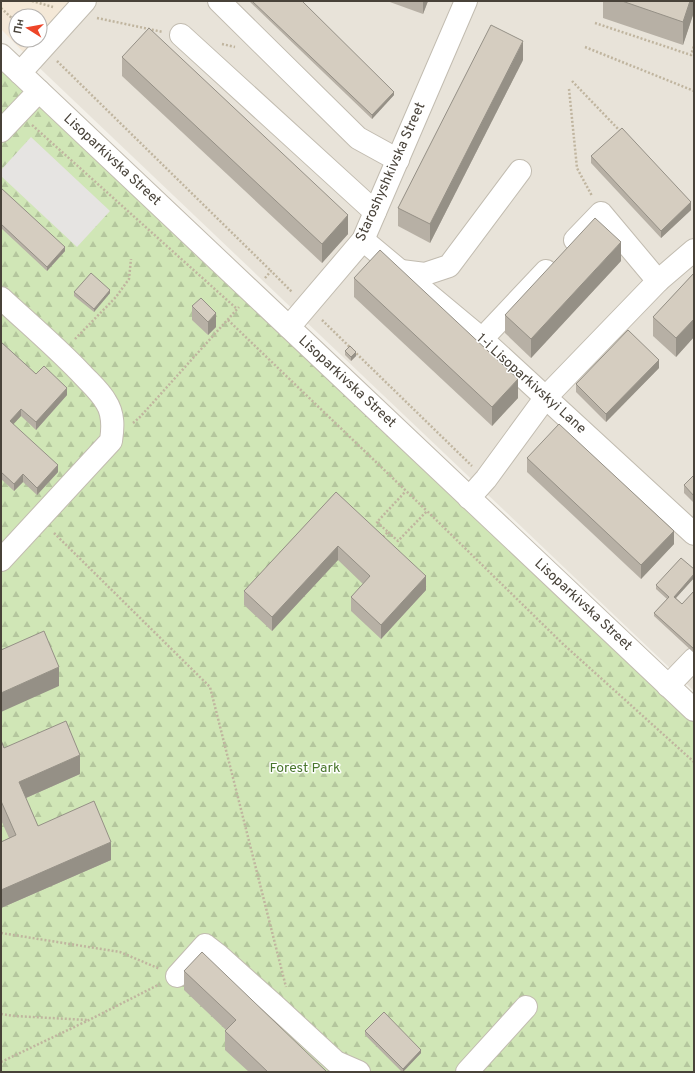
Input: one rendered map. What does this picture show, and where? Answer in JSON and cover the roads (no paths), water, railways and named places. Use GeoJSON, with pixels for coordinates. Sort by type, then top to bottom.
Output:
{"type":"FeatureCollection","features":[{"type":"Feature","properties":{"kind":"street"},"geometry":{"type":"LineString","coordinates":[[219,1],[358,138],[398,160]]}},
{"type":"Feature","properties":{"kind":"street","name":"Staroshyshkivska Street"},"geometry":{"type":"LineString","coordinates":[[289,327],[363,240],[466,1]]}},
{"type":"Feature","properties":{"kind":"street"},"geometry":{"type":"LineString","coordinates":[[20,73],[80,7]]}},
{"type":"Feature","properties":{"kind":"street"},"geometry":{"type":"LineString","coordinates":[[180,36],[375,212]]}},
{"type":"Feature","properties":{"kind":"street","name":"Lisoparkivska Street"},"geometry":{"type":"LineString","coordinates":[[1,55],[694,710]]}},
{"type":"Feature","properties":{"kind":"street"},"geometry":{"type":"LineString","coordinates":[[1,132],[39,91]]}},
{"type":"Feature","properties":{"kind":"street"},"geometry":{"type":"LineString","coordinates":[[401,271],[425,274],[449,266],[520,171]]}},
{"type":"Feature","properties":{"kind":"street"},"geometry":{"type":"LineString","coordinates":[[482,339],[601,213],[658,281]]}},
{"type":"Feature","properties":{"kind":"street","name":"1-i Lisoparkivskyi Lane"},"geometry":{"type":"LineString","coordinates":[[363,240],[482,339],[694,534]]}},
{"type":"Feature","properties":{"kind":"street"},"geometry":{"type":"LineString","coordinates":[[469,498],[486,479],[546,397],[658,281],[694,250]]}},
{"type":"Feature","properties":{"kind":"street"},"geometry":{"type":"LineString","coordinates":[[1,298],[61,353],[98,392],[107,403],[112,415],[113,428],[111,441],[1,560]]}},
{"type":"Feature","properties":{"kind":"street"},"geometry":{"type":"LineString","coordinates":[[668,686],[694,659]]}},
{"type":"Feature","properties":{"kind":"street"},"geometry":{"type":"LineString","coordinates":[[177,976],[205,945],[274,1005],[336,1062],[359,1072]]}},
{"type":"Feature","properties":{"kind":"street"},"geometry":{"type":"LineString","coordinates":[[467,1072],[526,1007]]}},
{"type":"Feature","properties":{"kind":"park label","name":"Forest Park"},"geometry":{"type":"Point","coordinates":[305,768]}}]}
